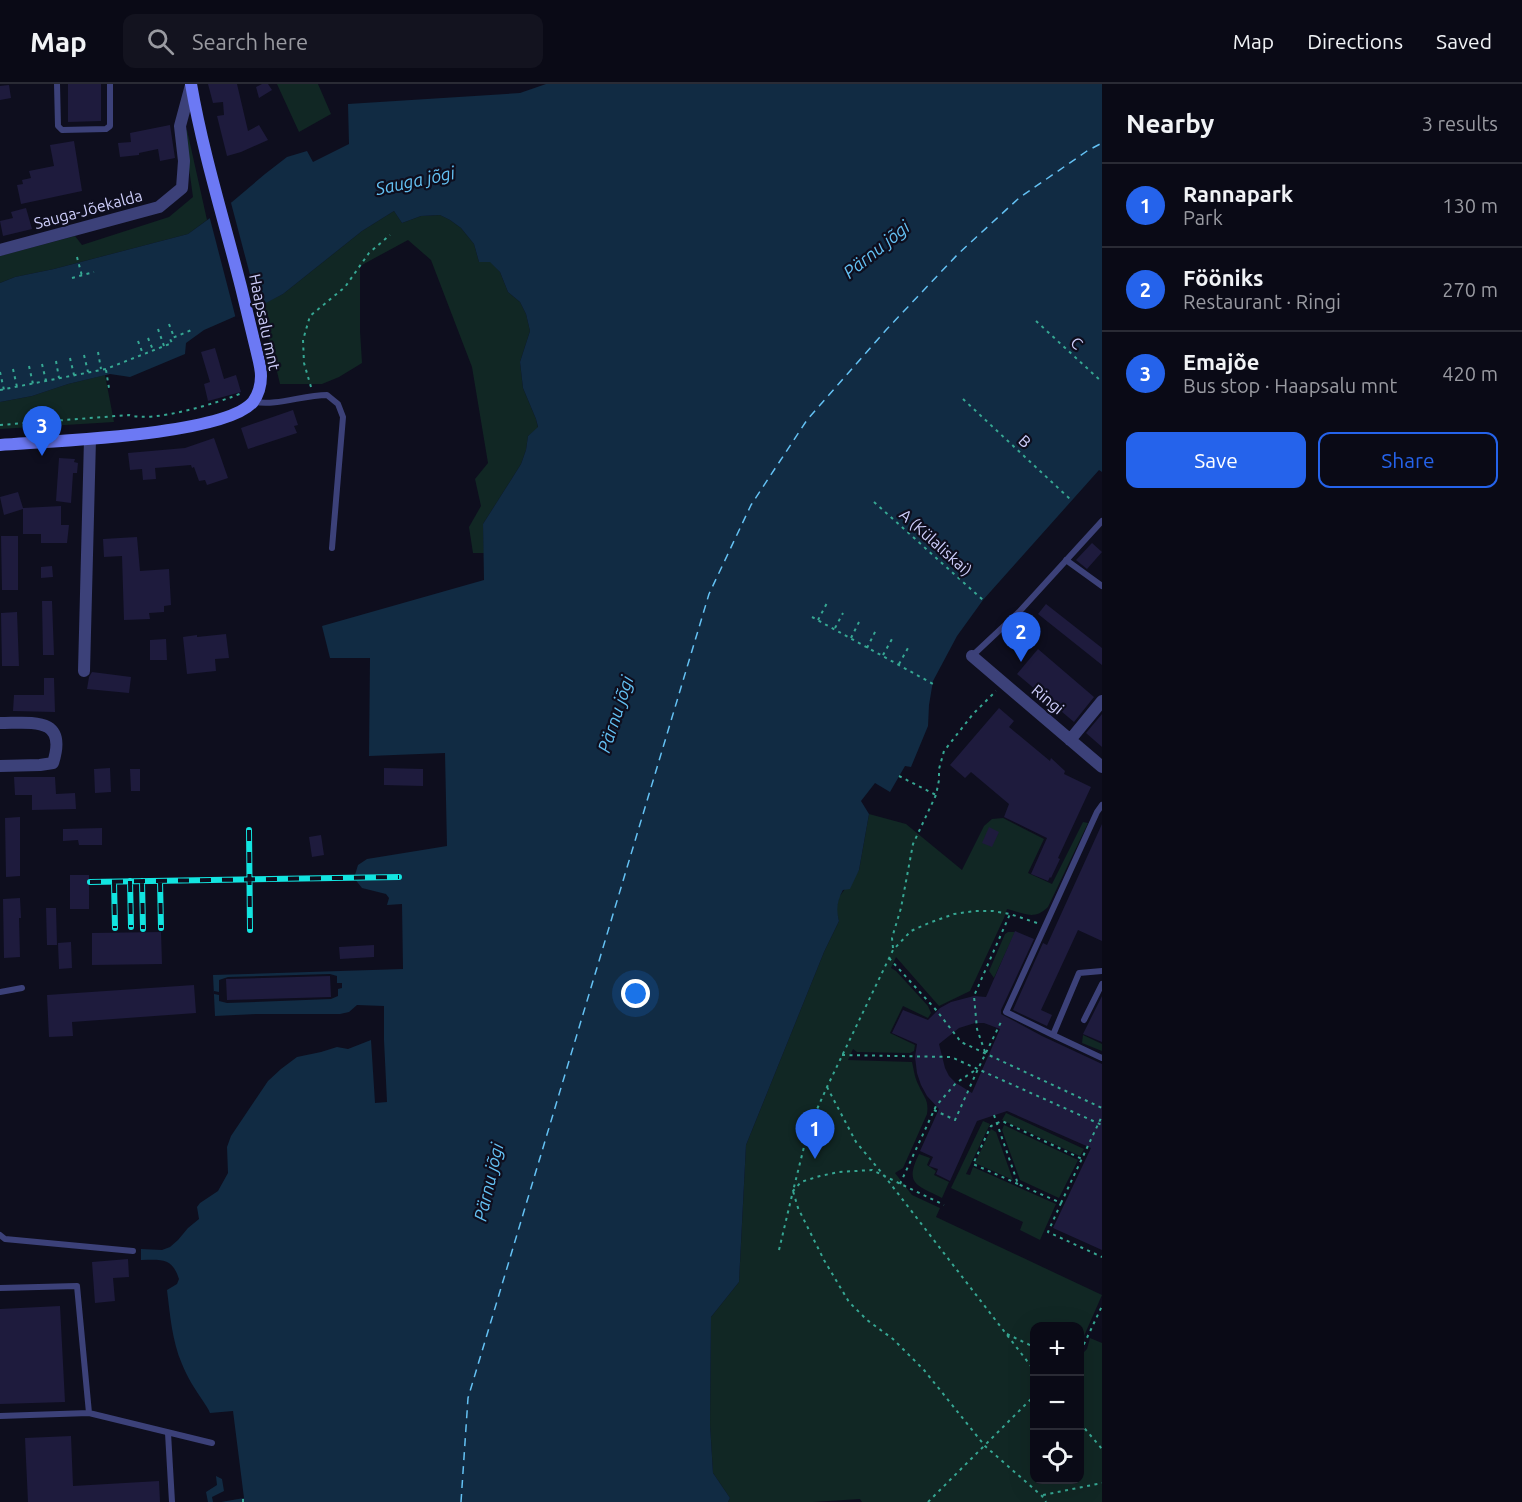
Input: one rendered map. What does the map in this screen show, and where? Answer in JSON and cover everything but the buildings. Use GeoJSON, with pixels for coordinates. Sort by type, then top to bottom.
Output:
{"type":"FeatureCollection","features":[{"type":"Feature","properties":{"kind":"main road","name":"Haapsalu mnt"},"geometry":{"type":"LineString","coordinates":[[191,85],[261,374],[261,383],[256,398],[249,397]]}},
{"type":"Feature","properties":{"kind":"main road"},"geometry":{"type":"LineString","coordinates":[[0,444],[90,439],[197,425],[238,413],[249,397]]}},
{"type":"Feature","properties":{"kind":"street","name":"Sauga-Jõekalda"},"geometry":{"type":"LineString","coordinates":[[0,250],[159,207],[182,188],[184,161],[180,126],[191,85]]}},
{"type":"Feature","properties":{"kind":"street"},"geometry":{"type":"LineString","coordinates":[[84,671],[90,439]]}},
{"type":"Feature","properties":{"kind":"street","name":"Ringi"},"geometry":{"type":"LineString","coordinates":[[972,656],[1102,767]]}},
{"type":"Feature","properties":{"kind":"street"},"geometry":{"type":"LineString","coordinates":[[1070,740],[1102,701]]}},
{"type":"Feature","properties":{"kind":"street"},"geometry":{"type":"LineString","coordinates":[[0,723],[24,722],[44,725],[54,734],[57,751],[52,763],[0,766]]}},
{"type":"Feature","properties":{"kind":"lane"},"geometry":{"type":"LineString","coordinates":[[57,84],[58,126],[62,130],[106,129],[110,126],[110,84]]}},
{"type":"Feature","properties":{"kind":"lane"},"geometry":{"type":"LineString","coordinates":[[249,397],[264,404],[314,395],[327,395],[338,404],[344,417],[332,548]]}},
{"type":"Feature","properties":{"kind":"lane"},"geometry":{"type":"LineString","coordinates":[[972,656],[1019,612],[1102,521]]}},
{"type":"Feature","properties":{"kind":"lane"},"geometry":{"type":"LineString","coordinates":[[1066,560],[1102,586]]}},
{"type":"Feature","properties":{"kind":"lane"},"geometry":{"type":"LineString","coordinates":[[1102,805],[1006,1012],[1102,1058]]}},
{"type":"Feature","properties":{"kind":"lane"},"geometry":{"type":"LineString","coordinates":[[1053,1035],[1079,973],[1102,971]]}},
{"type":"Feature","properties":{"kind":"lane"},"geometry":{"type":"LineString","coordinates":[[1084,1020],[1102,984]]}},
{"type":"Feature","properties":{"kind":"lane"},"geometry":{"type":"LineString","coordinates":[[0,992],[22,988]]}},
{"type":"Feature","properties":{"kind":"lane"},"geometry":{"type":"LineString","coordinates":[[0,1235],[6,1239],[133,1251]]}},
{"type":"Feature","properties":{"kind":"lane"},"geometry":{"type":"LineString","coordinates":[[0,1288],[77,1286],[89,1413]]}},
{"type":"Feature","properties":{"kind":"lane"},"geometry":{"type":"LineString","coordinates":[[0,1416],[89,1413],[212,1443]]}},
{"type":"Feature","properties":{"kind":"lane"},"geometry":{"type":"LineString","coordinates":[[168,1433],[172,1502]]}},
{"type":"Feature","properties":{"kind":"path"},"geometry":{"type":"LineString","coordinates":[[314,395],[304,363],[303,340],[310,316],[345,287],[369,253],[390,235]]}},
{"type":"Feature","properties":{"kind":"path"},"geometry":{"type":"LineString","coordinates":[[77,257],[82,276]]}},
{"type":"Feature","properties":{"kind":"path"},"geometry":{"type":"LineString","coordinates":[[72,278],[94,272]]}},
{"type":"Feature","properties":{"kind":"path","name":"C"},"geometry":{"type":"LineString","coordinates":[[1036,321],[1102,382]]}},
{"type":"Feature","properties":{"kind":"path"},"geometry":{"type":"LineString","coordinates":[[169,324],[174,338]]}},
{"type":"Feature","properties":{"kind":"path"},"geometry":{"type":"LineString","coordinates":[[158,330],[164,346]]}},
{"type":"Feature","properties":{"kind":"path"},"geometry":{"type":"LineString","coordinates":[[0,372],[2,390],[106,369],[172,343],[170,339],[194,330]]}},
{"type":"Feature","properties":{"kind":"path"},"geometry":{"type":"LineString","coordinates":[[148,338],[153,350]]}},
{"type":"Feature","properties":{"kind":"path"},"geometry":{"type":"LineString","coordinates":[[138,341],[143,354]]}},
{"type":"Feature","properties":{"kind":"path"},"geometry":{"type":"LineString","coordinates":[[98,352],[101,369]]}},
{"type":"Feature","properties":{"kind":"path"},"geometry":{"type":"LineString","coordinates":[[84,355],[88,372]]}},
{"type":"Feature","properties":{"kind":"path"},"geometry":{"type":"LineString","coordinates":[[70,358],[74,375]]}},
{"type":"Feature","properties":{"kind":"path"},"geometry":{"type":"LineString","coordinates":[[56,361],[59,378]]}},
{"type":"Feature","properties":{"kind":"path"},"geometry":{"type":"LineString","coordinates":[[42,364],[46,381]]}},
{"type":"Feature","properties":{"kind":"path"},"geometry":{"type":"LineString","coordinates":[[29,366],[33,384]]}},
{"type":"Feature","properties":{"kind":"path"},"geometry":{"type":"LineString","coordinates":[[14,369],[17,387]]}},
{"type":"Feature","properties":{"kind":"path"},"geometry":{"type":"LineString","coordinates":[[106,369],[109,388]]}},
{"type":"Feature","properties":{"kind":"path"},"geometry":{"type":"LineString","coordinates":[[0,425],[129,415],[136,418],[155,417],[226,400],[249,397]]}},
{"type":"Feature","properties":{"kind":"path","name":"B"},"geometry":{"type":"LineString","coordinates":[[963,399],[1071,500]]}},
{"type":"Feature","properties":{"kind":"path","name":"A (Külaliskai)"},"geometry":{"type":"LineString","coordinates":[[874,502],[983,600]]}},
{"type":"Feature","properties":{"kind":"path"},"geometry":{"type":"LineString","coordinates":[[818,621],[827,603]]}},
{"type":"Feature","properties":{"kind":"path"},"geometry":{"type":"LineString","coordinates":[[834,629],[843,613]]}},
{"type":"Feature","properties":{"kind":"path"},"geometry":{"type":"LineString","coordinates":[[812,617],[935,685]]}},
{"type":"Feature","properties":{"kind":"path"},"geometry":{"type":"LineString","coordinates":[[851,639],[859,622]]}},
{"type":"Feature","properties":{"kind":"path"},"geometry":{"type":"LineString","coordinates":[[867,648],[876,630]]}},
{"type":"Feature","properties":{"kind":"path"},"geometry":{"type":"LineString","coordinates":[[883,656],[892,639]]}},
{"type":"Feature","properties":{"kind":"path"},"geometry":{"type":"LineString","coordinates":[[899,665],[908,648]]}},
{"type":"Feature","properties":{"kind":"path"},"geometry":{"type":"LineString","coordinates":[[893,950],[892,938],[901,909],[913,844],[936,795],[944,751],[973,714],[1004,683]]}},
{"type":"Feature","properties":{"kind":"path"},"geometry":{"type":"LineString","coordinates":[[899,776],[936,795]]}},
{"type":"Feature","properties":{"kind":"path"},"geometry":{"type":"LineString","coordinates":[[779,1250],[809,1127],[893,950],[911,931],[954,914],[993,911],[1010,914],[1045,926]]}},
{"type":"Feature","properties":{"kind":"path"},"geometry":{"type":"LineString","coordinates":[[985,1054],[976,1029],[974,996],[1010,914]]}},
{"type":"Feature","properties":{"kind":"path"},"geometry":{"type":"LineString","coordinates":[[889,958],[937,1011],[961,1042],[1102,1108]]}},
{"type":"Feature","properties":{"kind":"path"},"geometry":{"type":"LineString","coordinates":[[934,1110],[955,1120],[1006,1012]]}},
{"type":"Feature","properties":{"kind":"path"},"geometry":{"type":"LineString","coordinates":[[842,1055],[951,1057],[1100,1124]]}},
{"type":"Feature","properties":{"kind":"path"},"geometry":{"type":"LineString","coordinates":[[900,1184],[936,1106],[956,1083],[978,1069]]}},
{"type":"Feature","properties":{"kind":"path"},"geometry":{"type":"LineString","coordinates":[[827,1087],[856,1142],[1030,1364]]}},
{"type":"Feature","properties":{"kind":"path"},"geometry":{"type":"LineString","coordinates":[[994,1115],[1018,1184]]}},
{"type":"Feature","properties":{"kind":"path"},"geometry":{"type":"LineString","coordinates":[[1102,1116],[1048,1232],[1102,1257]]}},
{"type":"Feature","properties":{"kind":"path"},"geometry":{"type":"LineString","coordinates":[[1061,1203],[973,1164],[991,1125],[1002,1122],[1082,1159]]}},
{"type":"Feature","properties":{"kind":"path"},"geometry":{"type":"LineString","coordinates":[[793,1191],[801,1182],[839,1172],[872,1170],[944,1205]]}},
{"type":"Feature","properties":{"kind":"path"},"geometry":{"type":"LineString","coordinates":[[793,1191],[798,1208],[819,1252],[849,1302],[867,1320],[893,1339],[924,1370],[985,1446],[1046,1502]]}},
{"type":"Feature","properties":{"kind":"path"},"geometry":{"type":"LineString","coordinates":[[1084,1345],[1102,1306]]}},
{"type":"Feature","properties":{"kind":"path"},"geometry":{"type":"LineString","coordinates":[[1007,1334],[1030,1345]]}},
{"type":"Feature","properties":{"kind":"path"},"geometry":{"type":"LineString","coordinates":[[928,1502],[1030,1401]]}},
{"type":"Feature","properties":{"kind":"path"},"geometry":{"type":"LineString","coordinates":[[1084,1428],[1102,1449]]}},
{"type":"Feature","properties":{"kind":"path"},"geometry":{"type":"LineString","coordinates":[[1042,1496],[1102,1483]]}},
{"type":"Feature","properties":{"kind":"green space"},"geometry":{"type":"Polygon","coordinates":[[[277,84],[318,84],[331,114],[299,132],[277,84]]]}},
{"type":"Feature","properties":{"kind":"green space"},"geometry":{"type":"Polygon","coordinates":[[[187,130],[207,220],[188,234],[15,277],[0,283],[0,256],[75,236],[82,245],[169,217],[193,197],[184,132],[187,130]]]}},
{"type":"Feature","properties":{"kind":"green space"},"geometry":{"type":"Polygon","coordinates":[[[394,211],[402,223],[421,216],[440,215],[461,228],[474,244],[479,262],[490,261],[500,272],[508,292],[520,302],[526,314],[530,331],[520,362],[523,388],[538,428],[528,436],[521,464],[483,524],[484,553],[473,553],[469,527],[481,506],[475,479],[488,463],[472,367],[431,260],[408,240],[360,266],[362,363],[322,384],[280,384],[261,305],[283,294],[362,231],[394,211]]]}},
{"type":"Feature","properties":{"kind":"green space"},"geometry":{"type":"Polygon","coordinates":[[[105,375],[114,422],[0,429],[0,402],[32,396],[105,375]]]}},
{"type":"Feature","properties":{"kind":"green space"},"geometry":{"type":"Polygon","coordinates":[[[869,814],[906,824],[962,870],[984,826],[992,819],[1003,818],[1044,839],[1028,873],[1052,884],[1083,822],[1088,823],[1048,907],[1033,915],[1007,909],[970,991],[939,1006],[896,957],[891,968],[928,1006],[931,1013],[928,1018],[903,1006],[890,1033],[915,1045],[914,1051],[910,1053],[857,1052],[853,1049],[848,1060],[912,1062],[916,1081],[927,1102],[927,1114],[903,1168],[895,1173],[912,1195],[940,1208],[936,1217],[1102,1295],[1084,1336],[1084,1322],[1030,1322],[1030,1484],[1084,1484],[1084,1352],[1090,1338],[1102,1343],[1102,1502],[862,1502],[860,1499],[813,1502],[728,1502],[730,1498],[713,1473],[710,1424],[711,1317],[739,1282],[746,1145],[824,952],[839,921],[836,909],[839,897],[859,870],[869,814]]]}},
{"type":"Feature","properties":{"kind":"green space"},"geometry":{"type":"Polygon","coordinates":[[[1015,932],[994,978],[989,971],[1005,934],[1015,932]]]}},
{"type":"Feature","properties":{"kind":"green space"},"geometry":{"type":"Polygon","coordinates":[[[1083,1035],[1102,1044],[1102,1051],[1082,1043],[1083,1035]]]}},
{"type":"Feature","properties":{"kind":"green space"},"geometry":{"type":"Polygon","coordinates":[[[1006,1113],[1084,1149],[1080,1156],[1002,1120],[1006,1113]]]}},
{"type":"Feature","properties":{"kind":"green space"},"geometry":{"type":"Polygon","coordinates":[[[983,1121],[990,1124],[966,1174],[970,1175],[973,1167],[1056,1204],[1040,1240],[1020,1230],[1023,1222],[951,1188],[983,1121]]]}},
{"type":"Feature","properties":{"kind":"green space"},"geometry":{"type":"Polygon","coordinates":[[[1004,1125],[1078,1160],[1059,1198],[1020,1180],[1002,1130],[1004,1125]]]}},
{"type":"Feature","properties":{"kind":"green space"},"geometry":{"type":"Polygon","coordinates":[[[991,1129],[996,1132],[1013,1180],[975,1163],[991,1129]]]}},
{"type":"Feature","properties":{"kind":"green space"},"geometry":{"type":"Polygon","coordinates":[[[919,1154],[930,1158],[927,1165],[936,1171],[934,1175],[949,1182],[942,1198],[920,1187],[913,1178],[919,1154]]]}},
{"type":"Feature","properties":{"kind":"water"},"geometry":{"type":"Polygon","coordinates":[[[546,84],[1102,84],[1102,472],[1099,470],[983,600],[957,636],[933,681],[928,726],[911,767],[905,766],[890,792],[875,783],[861,801],[869,814],[859,870],[850,889],[843,890],[841,894],[838,905],[839,921],[824,952],[746,1145],[739,1282],[711,1317],[710,1424],[713,1473],[730,1498],[728,1502],[221,1502],[244,1498],[233,1411],[210,1413],[189,1378],[176,1346],[167,1290],[177,1284],[179,1279],[173,1267],[165,1261],[141,1260],[141,1249],[162,1250],[170,1247],[199,1219],[197,1207],[218,1191],[228,1173],[227,1147],[231,1136],[268,1081],[297,1057],[337,1047],[348,1049],[371,1040],[375,1103],[387,1102],[384,1006],[357,1005],[349,1012],[340,1014],[215,1016],[213,975],[403,969],[402,904],[387,905],[389,898],[386,894],[362,888],[354,878],[358,865],[367,859],[447,846],[445,753],[369,756],[370,658],[330,658],[322,626],[484,580],[483,524],[521,464],[528,436],[538,427],[523,388],[520,362],[530,331],[520,302],[508,292],[500,272],[490,262],[479,262],[474,244],[461,228],[440,215],[421,216],[402,223],[394,211],[362,231],[283,294],[204,330],[186,343],[185,354],[130,377],[110,374],[32,396],[0,402],[0,283],[15,277],[188,234],[287,157],[307,151],[313,162],[349,144],[348,104],[520,93],[546,84]]]}},
{"type":"Feature","properties":{"kind":"water"},"geometry":{"type":"Polygon","coordinates":[[[216,1476],[222,1479],[224,1491],[212,1497],[213,1502],[208,1502],[206,1492],[217,1485],[216,1476]]]}},
{"type":"Feature","properties":{"kind":"pier"},"geometry":{"type":"Polygon","coordinates":[[[230,199],[259,309],[236,319],[209,215],[230,199]]]}},
{"type":"Feature","properties":{"kind":"pier"},"geometry":{"type":"Polygon","coordinates":[[[330,974],[337,976],[337,983],[342,983],[342,988],[338,989],[338,996],[331,999],[227,1003],[219,1001],[219,995],[214,994],[214,991],[219,992],[219,980],[228,977],[330,974]]]}},
{"type":"Feature","properties":{"kind":"ferry route"},"geometry":{"type":"LineString","coordinates":[[461,1502],[468,1398],[709,594],[751,505],[807,420],[886,330],[958,254],[1019,198],[1102,143]]}},
{"type":"Feature","properties":{"kind":"railway"},"geometry":{"type":"LineString","coordinates":[[249,830],[250,930]]}},
{"type":"Feature","properties":{"kind":"railway"},"geometry":{"type":"LineString","coordinates":[[90,882],[399,877]]}},
{"type":"Feature","properties":{"kind":"railway"},"geometry":{"type":"LineString","coordinates":[[130,881],[131,927]]}},
{"type":"Feature","properties":{"kind":"railway"},"geometry":{"type":"LineString","coordinates":[[142,881],[143,929]]}},
{"type":"Feature","properties":{"kind":"railway"},"geometry":{"type":"LineString","coordinates":[[160,881],[161,928]]}},
{"type":"Feature","properties":{"kind":"railway"},"geometry":{"type":"LineString","coordinates":[[114,882],[115,928]]}},
{"type":"Feature","properties":{"kind":"place","name":"Emajõe"},"geometry":{"type":"Point","coordinates":[42,456]}},
{"type":"Feature","properties":{"kind":"place","name":"Fööniks"},"geometry":{"type":"Point","coordinates":[1021,662]}},
{"type":"Feature","properties":{"kind":"place","name":"Rannapark"},"geometry":{"type":"Point","coordinates":[815,1159]}},
{"type":"Feature","properties":{"kind":"water label","name":"Sauga jõgi"},"geometry":{"type":"Point","coordinates":[415,180]}},
{"type":"Feature","properties":{"kind":"water label","name":"Pärnu jõgi"},"geometry":{"type":"Point","coordinates":[876,249]}},
{"type":"Feature","properties":{"kind":"water label","name":"Pärnu jõgi"},"geometry":{"type":"Point","coordinates":[615,714]}},
{"type":"Feature","properties":{"kind":"water label","name":"Pärnu jõgi"},"geometry":{"type":"Point","coordinates":[488,1182]}}]}
